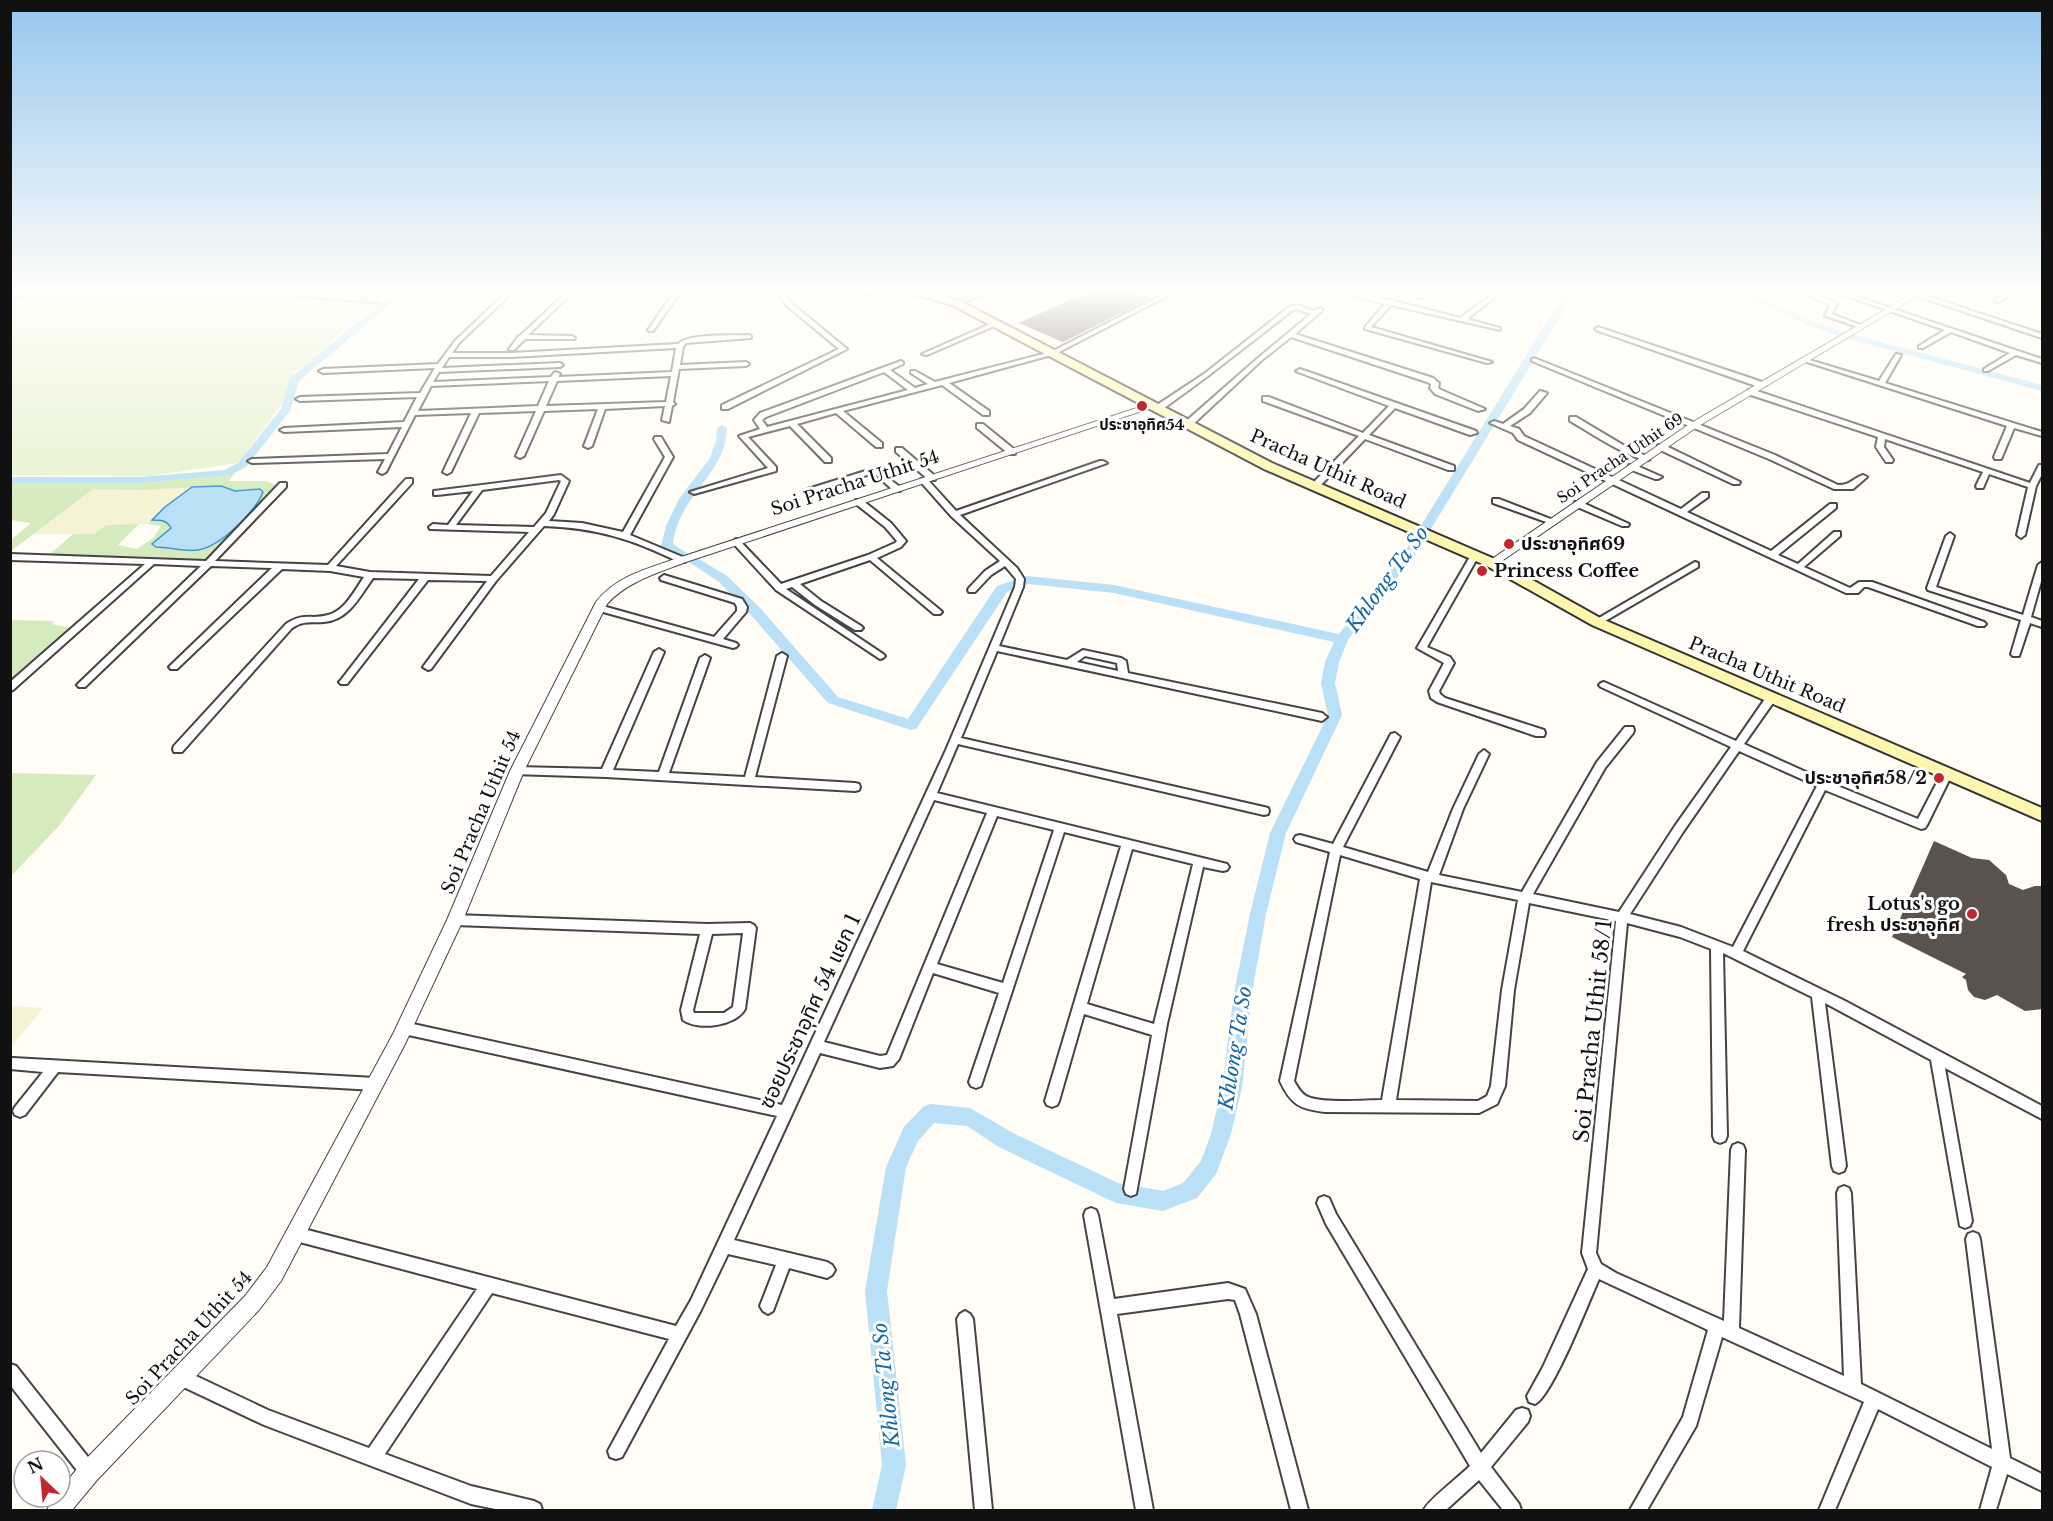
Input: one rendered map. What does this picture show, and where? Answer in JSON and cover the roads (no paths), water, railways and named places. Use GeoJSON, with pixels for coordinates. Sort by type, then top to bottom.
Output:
{"type":"FeatureCollection","features":[{"type":"Feature","properties":{"kind":"main road","name":"Pracha Uthit Road"},"geometry":{"type":"LineString","coordinates":[[1070,362],[1186,425],[1315,486],[1492,563],[1597,622],[2043,815]]}},
{"type":"Feature","properties":{"kind":"street"},"geometry":{"type":"LineString","coordinates":[[382,472],[428,384],[443,362]]}},
{"type":"Feature","properties":{"kind":"street"},"geometry":{"type":"LineString","coordinates":[[520,456],[561,362]]}},
{"type":"Feature","properties":{"kind":"street"},"geometry":{"type":"LineString","coordinates":[[666,420],[678,362]]}},
{"type":"Feature","properties":{"kind":"street"},"geometry":{"type":"LineString","coordinates":[[724,407],[818,362]]}},
{"type":"Feature","properties":{"kind":"street"},"geometry":{"type":"LineString","coordinates":[[694,492],[773,469],[743,436],[1019,362]]}},
{"type":"Feature","properties":{"kind":"street"},"geometry":{"type":"LineString","coordinates":[[1155,408],[1223,362]]}},
{"type":"Feature","properties":{"kind":"street"},"geometry":{"type":"LineString","coordinates":[[1186,425],[1257,362]]}},
{"type":"Feature","properties":{"kind":"street"},"geometry":{"type":"LineString","coordinates":[[1374,362],[1430,380],[1435,383],[1434,388],[1438,392],[1481,409]]}},
{"type":"Feature","properties":{"kind":"street"},"geometry":{"type":"LineString","coordinates":[[1539,362],[1695,425],[1837,487],[1850,487],[1863,477]]}},
{"type":"Feature","properties":{"kind":"street"},"geometry":{"type":"LineString","coordinates":[[1695,362],[1762,385]]}},
{"type":"Feature","properties":{"kind":"street","name":"Soi Pracha Uthit 69"},"geometry":{"type":"LineString","coordinates":[[1492,563],[1661,447],[1801,362]]}},
{"type":"Feature","properties":{"kind":"street"},"geometry":{"type":"LineString","coordinates":[[1810,362],[2043,434]]}},
{"type":"Feature","properties":{"kind":"street"},"geometry":{"type":"LineString","coordinates":[[1881,384],[1894,362]]}},
{"type":"Feature","properties":{"kind":"street"},"geometry":{"type":"LineString","coordinates":[[1986,370],[1999,362]]}},
{"type":"Feature","properties":{"kind":"street"},"geometry":{"type":"LineString","coordinates":[[764,429],[758,420],[763,415],[901,363]]}},
{"type":"Feature","properties":{"kind":"street"},"geometry":{"type":"LineString","coordinates":[[428,384],[553,379],[746,364]]}},
{"type":"Feature","properties":{"kind":"street"},"geometry":{"type":"LineString","coordinates":[[323,371],[560,365]]}},
{"type":"Feature","properties":{"kind":"street"},"geometry":{"type":"LineString","coordinates":[[884,369],[913,390]]}},
{"type":"Feature","properties":{"kind":"street"},"geometry":{"type":"LineString","coordinates":[[1300,371],[1473,433]]}},
{"type":"Feature","properties":{"kind":"street"},"geometry":{"type":"LineString","coordinates":[[913,372],[933,384]]}},
{"type":"Feature","properties":{"kind":"street"},"geometry":{"type":"LineString","coordinates":[[943,382],[986,413]]}},
{"type":"Feature","properties":{"kind":"street"},"geometry":{"type":"LineString","coordinates":[[1751,392],[2032,486]]}},
{"type":"Feature","properties":{"kind":"street"},"geometry":{"type":"LineString","coordinates":[[1505,426],[1527,411],[1543,393]]}},
{"type":"Feature","properties":{"kind":"street"},"geometry":{"type":"LineString","coordinates":[[300,399],[423,395]]}},
{"type":"Feature","properties":{"kind":"street"},"geometry":{"type":"LineString","coordinates":[[1266,399],[1451,468]]}},
{"type":"Feature","properties":{"kind":"street"},"geometry":{"type":"LineString","coordinates":[[414,413],[671,404]]}},
{"type":"Feature","properties":{"kind":"street"},"geometry":{"type":"LineString","coordinates":[[1315,486],[1394,405]]}},
{"type":"Feature","properties":{"kind":"street"},"geometry":{"type":"LineString","coordinates":[[588,446],[602,407]]}},
{"type":"Feature","properties":{"kind":"street","name":"Soi Pracha Uthit 54"},"geometry":{"type":"LineString","coordinates":[[58,1510],[89,1472],[252,1303],[274,1274],[404,1028],[455,920],[517,771],[599,608],[609,593],[617,587],[682,560],[1012,452],[1155,408]]}},
{"type":"Feature","properties":{"kind":"street"},"geometry":{"type":"LineString","coordinates":[[837,410],[879,445]]}},
{"type":"Feature","properties":{"kind":"street"},"geometry":{"type":"LineString","coordinates":[[447,472],[476,411]]}},
{"type":"Feature","properties":{"kind":"street"},"geometry":{"type":"LineString","coordinates":[[1572,419],[1620,447],[1646,458]]}},
{"type":"Feature","properties":{"kind":"street"},"geometry":{"type":"LineString","coordinates":[[791,422],[828,460]]}},
{"type":"Feature","properties":{"kind":"street"},"geometry":{"type":"LineString","coordinates":[[1494,423],[1519,432],[1521,438],[1849,591],[1855,591],[1862,584],[1869,584],[1982,624]]}},
{"type":"Feature","properties":{"kind":"street"},"geometry":{"type":"LineString","coordinates":[[284,430],[408,424]]}},
{"type":"Feature","properties":{"kind":"street"},"geometry":{"type":"LineString","coordinates":[[980,426],[1012,452]]}},
{"type":"Feature","properties":{"kind":"street"},"geometry":{"type":"LineString","coordinates":[[1998,457],[2012,426]]}},
{"type":"Feature","properties":{"kind":"street"},"geometry":{"type":"LineString","coordinates":[[1882,436],[1880,447],[1889,460]]}},
{"type":"Feature","properties":{"kind":"street"},"geometry":{"type":"LineString","coordinates":[[626,535],[669,457],[658,439]]}},
{"type":"Feature","properties":{"kind":"street"},"geometry":{"type":"LineString","coordinates":[[1661,447],[1736,482]]}},
{"type":"Feature","properties":{"kind":"street"},"geometry":{"type":"LineString","coordinates":[[899,450],[928,479],[954,514],[1005,562],[988,573],[972,590]]}},
{"type":"Feature","properties":{"kind":"street"},"geometry":{"type":"LineString","coordinates":[[252,461],[391,456]]}},
{"type":"Feature","properties":{"kind":"street"},"geometry":{"type":"LineString","coordinates":[[954,514],[1103,463]]}},
{"type":"Feature","properties":{"kind":"street"},"geometry":{"type":"LineString","coordinates":[[1632,467],[1658,477]]}},
{"type":"Feature","properties":{"kind":"street"},"geometry":{"type":"LineString","coordinates":[[2020,535],[2032,486],[2042,467]]}},
{"type":"Feature","properties":{"kind":"street"},"geometry":{"type":"LineString","coordinates":[[812,489],[875,470],[897,489]]}},
{"type":"Feature","properties":{"kind":"street"},"geometry":{"type":"LineString","coordinates":[[1980,486],[1987,471]]}},
{"type":"Feature","properties":{"kind":"street"},"geometry":{"type":"LineString","coordinates":[[428,667],[494,579],[550,514],[565,483],[564,478],[437,493]]}},
{"type":"Feature","properties":{"kind":"street"},"geometry":{"type":"LineString","coordinates":[[330,568],[409,481]]}},
{"type":"Feature","properties":{"kind":"street"},"geometry":{"type":"LineString","coordinates":[[82,685],[208,564],[283,485]]}},
{"type":"Feature","properties":{"kind":"street"},"geometry":{"type":"LineString","coordinates":[[450,528],[479,488]]}},
{"type":"Feature","properties":{"kind":"street"},"geometry":{"type":"LineString","coordinates":[[1681,513],[1705,495]]}},
{"type":"Feature","properties":{"kind":"street"},"geometry":{"type":"LineString","coordinates":[[1496,501],[1552,521]]}},
{"type":"Feature","properties":{"kind":"street"},"geometry":{"type":"LineString","coordinates":[[779,588],[871,556],[898,545],[902,541],[888,525],[859,502]]}},
{"type":"Feature","properties":{"kind":"street"},"geometry":{"type":"LineString","coordinates":[[1578,504],[1625,524]]}},
{"type":"Feature","properties":{"kind":"street"},"geometry":{"type":"LineString","coordinates":[[1772,555],[1833,506]]}},
{"type":"Feature","properties":{"kind":"street"},"geometry":{"type":"LineString","coordinates":[[433,527],[595,526],[626,535],[682,560]]}},
{"type":"Feature","properties":{"kind":"street"},"geometry":{"type":"LineString","coordinates":[[1798,567],[1837,534]]}},
{"type":"Feature","properties":{"kind":"street"},"geometry":{"type":"LineString","coordinates":[[1950,536],[1931,588],[2043,624]]}},
{"type":"Feature","properties":{"kind":"street"},"geometry":{"type":"LineString","coordinates":[[736,542],[779,588],[880,656]]}},
{"type":"Feature","properties":{"kind":"street"},"geometry":{"type":"LineString","coordinates":[[1474,555],[1422,648],[1447,659],[1449,663],[1434,691],[1435,696],[1540,733]]}},
{"type":"Feature","properties":{"kind":"street"},"geometry":{"type":"LineString","coordinates":[[871,556],[937,612]]}},
{"type":"Feature","properties":{"kind":"street"},"geometry":{"type":"LineString","coordinates":[[10,557],[330,568],[370,575],[494,579]]}},
{"type":"Feature","properties":{"kind":"street","name":"ซอยประชาอุทิศ 54 แยก 1"},"geometry":{"type":"LineString","coordinates":[[616,1451],[678,1334],[696,1305],[996,648],[1020,583],[1005,562]]}},
{"type":"Feature","properties":{"kind":"street"},"geometry":{"type":"LineString","coordinates":[[10,688],[151,563]]}},
{"type":"Feature","properties":{"kind":"street"},"geometry":{"type":"LineString","coordinates":[[1597,622],[1695,565]]}},
{"type":"Feature","properties":{"kind":"street"},"geometry":{"type":"LineString","coordinates":[[2016,654],[2043,565]]}},
{"type":"Feature","properties":{"kind":"street"},"geometry":{"type":"LineString","coordinates":[[174,667],[280,566]]}},
{"type":"Feature","properties":{"kind":"street"},"geometry":{"type":"LineString","coordinates":[[178,749],[289,626],[300,618],[337,616],[370,575]]}},
{"type":"Feature","properties":{"kind":"street"},"geometry":{"type":"LineString","coordinates":[[344,682],[425,578]]}},
{"type":"Feature","properties":{"kind":"street"},"geometry":{"type":"LineString","coordinates":[[664,578],[736,599],[741,604],[741,612],[716,641]]}},
{"type":"Feature","properties":{"kind":"street"},"geometry":{"type":"LineString","coordinates":[[793,583],[818,603],[858,628]]}},
{"type":"Feature","properties":{"kind":"street"},"geometry":{"type":"LineString","coordinates":[[599,608],[733,645]]}},
{"type":"Feature","properties":{"kind":"street"},"geometry":{"type":"LineString","coordinates":[[996,648],[1322,717]]}},
{"type":"Feature","properties":{"kind":"street"},"geometry":{"type":"LineString","coordinates":[[606,773],[659,652]]}},
{"type":"Feature","properties":{"kind":"street"},"geometry":{"type":"LineString","coordinates":[[749,780],[782,656]]}},
{"type":"Feature","properties":{"kind":"street"},"geometry":{"type":"LineString","coordinates":[[663,775],[705,658]]}},
{"type":"Feature","properties":{"kind":"street"},"geometry":{"type":"LineString","coordinates":[[1604,685],[1823,784],[1921,825],[1947,774]]}},
{"type":"Feature","properties":{"kind":"street","name":"Soi Pracha Uthit 58/1"},"geometry":{"type":"LineString","coordinates":[[1596,1269],[1589,1252],[1622,917],[1679,829],[1771,698]]}},
{"type":"Feature","properties":{"kind":"street"},"geometry":{"type":"LineString","coordinates":[[1395,737],[1336,849],[1287,1081],[1294,1096],[1306,1103],[1325,1106],[1479,1107],[1492,1100],[1498,1086],[1508,990],[1524,899],[1601,765],[1629,729]]}},
{"type":"Feature","properties":{"kind":"street"},"geometry":{"type":"LineString","coordinates":[[955,740],[1264,811]]}},
{"type":"Feature","properties":{"kind":"street"},"geometry":{"type":"LineString","coordinates":[[1388,1107],[1429,878],[1484,754]]}},
{"type":"Feature","properties":{"kind":"street"},"geometry":{"type":"LineString","coordinates":[[517,771],[663,775],[855,787]]}},
{"type":"Feature","properties":{"kind":"street"},"geometry":{"type":"LineString","coordinates":[[1736,953],[1823,784]]}},
{"type":"Feature","properties":{"kind":"street"},"geometry":{"type":"LineString","coordinates":[[930,795],[1223,867]]}},
{"type":"Feature","properties":{"kind":"street"},"geometry":{"type":"LineString","coordinates":[[816,1046],[888,1062],[892,1059],[994,810]]}},
{"type":"Feature","properties":{"kind":"street"},"geometry":{"type":"LineString","coordinates":[[976,1083],[1061,826]]}},
{"type":"Feature","properties":{"kind":"street"},"geometry":{"type":"LineString","coordinates":[[1300,839],[1429,878],[1622,917],[1681,932],[1736,953],[2043,1113]]}},
{"type":"Feature","properties":{"kind":"street"},"geometry":{"type":"LineString","coordinates":[[1052,1101],[1128,843]]}},
{"type":"Feature","properties":{"kind":"street"},"geometry":{"type":"LineString","coordinates":[[1131,1189],[1143,1105],[1172,968],[1199,861]]}},
{"type":"Feature","properties":{"kind":"street"},"geometry":{"type":"LineString","coordinates":[[455,920],[707,929],[750,928],[739,1009],[736,1014],[727,1018],[692,1019],[688,1016],[687,1010],[707,929]]}},
{"type":"Feature","properties":{"kind":"street"},"geometry":{"type":"LineString","coordinates":[[1717,946],[1720,1136]]}},
{"type":"Feature","properties":{"kind":"street"},"geometry":{"type":"LineString","coordinates":[[929,967],[1006,990]]}},
{"type":"Feature","properties":{"kind":"street"},"geometry":{"type":"LineString","coordinates":[[1818,994],[1839,1166]]}},
{"type":"Feature","properties":{"kind":"street"},"geometry":{"type":"LineString","coordinates":[[1079,1007],[1159,1031]]}},
{"type":"Feature","properties":{"kind":"street"},"geometry":{"type":"LineString","coordinates":[[404,1028],[786,1112]]}},
{"type":"Feature","properties":{"kind":"street"},"geometry":{"type":"LineString","coordinates":[[1937,1057],[1965,1221]]}},
{"type":"Feature","properties":{"kind":"street"},"geometry":{"type":"LineString","coordinates":[[13,1064],[375,1084]]}},
{"type":"Feature","properties":{"kind":"street"},"geometry":{"type":"LineString","coordinates":[[20,1111],[56,1066]]}},
{"type":"Feature","properties":{"kind":"street"},"geometry":{"type":"LineString","coordinates":[[1638,1510],[1690,1420],[1724,1330],[1738,1150]]}},
{"type":"Feature","properties":{"kind":"street"},"geometry":{"type":"LineString","coordinates":[[1844,1193],[1853,1388]]}},
{"type":"Feature","properties":{"kind":"street"},"geometry":{"type":"LineString","coordinates":[[1324,1203],[1331,1219],[1480,1467],[1513,1510]]}},
{"type":"Feature","properties":{"kind":"street"},"geometry":{"type":"LineString","coordinates":[[1090,1215],[1144,1510]]}},
{"type":"Feature","properties":{"kind":"street"},"geometry":{"type":"LineString","coordinates":[[296,1234],[678,1334]]}},
{"type":"Feature","properties":{"kind":"street"},"geometry":{"type":"LineString","coordinates":[[1972,1239],[2001,1462],[1988,1510]]}},
{"type":"Feature","properties":{"kind":"street"},"geometry":{"type":"LineString","coordinates":[[723,1245],[827,1270]]}},
{"type":"Feature","properties":{"kind":"street"},"geometry":{"type":"LineString","coordinates":[[768,1306],[785,1260]]}},
{"type":"Feature","properties":{"kind":"street"},"geometry":{"type":"LineString","coordinates":[[1535,1396],[1549,1373],[1596,1269],[1611,1278],[1874,1398],[2043,1483]]}},
{"type":"Feature","properties":{"kind":"street"},"geometry":{"type":"LineString","coordinates":[[373,1457],[489,1284]]}},
{"type":"Feature","properties":{"kind":"street"},"geometry":{"type":"LineString","coordinates":[[1108,1308],[1228,1291],[1240,1294],[1248,1314],[1300,1510]]}},
{"type":"Feature","properties":{"kind":"street"},"geometry":{"type":"LineString","coordinates":[[965,1319],[984,1510]]}},
{"type":"Feature","properties":{"kind":"street"},"geometry":{"type":"LineString","coordinates":[[10,1371],[89,1472]]}},
{"type":"Feature","properties":{"kind":"street"},"geometry":{"type":"LineString","coordinates":[[181,1377],[264,1417],[471,1494],[534,1510]]}},
{"type":"Feature","properties":{"kind":"street"},"geometry":{"type":"LineString","coordinates":[[1827,1510],[1874,1398]]}},
{"type":"Feature","properties":{"kind":"street"},"geometry":{"type":"LineString","coordinates":[[1432,1510],[1448,1500],[1480,1467],[1522,1416]]}},
{"type":"Feature","properties":{"kind":"water"},"geometry":{"type":"Polygon","coordinates":[[[221,486],[235,491],[260,489],[263,492],[253,509],[236,527],[207,547],[188,550],[156,547],[152,544],[171,528],[165,522],[152,520],[165,507],[192,487],[221,486]]]}},
{"type":"Feature","properties":{"kind":"waterway"},"geometry":{"type":"LineString","coordinates":[[10,480],[140,480],[227,473],[242,465],[286,409],[294,380],[316,362]]}},
{"type":"Feature","properties":{"kind":"waterway","name":"Khlong Ta So"},"geometry":{"type":"LineString","coordinates":[[1342,639],[1409,555],[1527,362]]}},
{"type":"Feature","properties":{"kind":"waterway"},"geometry":{"type":"LineString","coordinates":[[1945,362],[2042,388]]}},
{"type":"Feature","properties":{"kind":"waterway"},"geometry":{"type":"LineString","coordinates":[[682,554],[667,546],[669,533],[688,493],[716,458],[722,428]]}},
{"type":"Feature","properties":{"kind":"waterway"},"geometry":{"type":"LineString","coordinates":[[695,562],[723,579],[755,611],[833,700],[911,725],[1002,589],[1027,580],[1114,589],[1342,639]]}},
{"type":"Feature","properties":{"kind":"waterway","name":"Khlong Ta So"},"geometry":{"type":"LineString","coordinates":[[884,1510],[894,1465],[876,1291],[896,1167],[911,1134],[930,1113],[970,1117],[1006,1140],[1116,1193],[1163,1201],[1190,1191],[1209,1167],[1221,1134],[1232,1087],[1243,993],[1258,914],[1278,833],[1335,715],[1328,683],[1332,662],[1342,639]]}},
{"type":"Feature","properties":{"kind":"place","name":"ประชาอุทิศ54"},"geometry":{"type":"Point","coordinates":[1142,406]}},
{"type":"Feature","properties":{"kind":"place","name":"ประชาอุทิศ69"},"geometry":{"type":"Point","coordinates":[1509,544]}},
{"type":"Feature","properties":{"kind":"place","name":"Princess Coffee"},"geometry":{"type":"Point","coordinates":[1482,571]}},
{"type":"Feature","properties":{"kind":"place","name":"ประชาอุทิศ58/2"},"geometry":{"type":"Point","coordinates":[1939,778]}},
{"type":"Feature","properties":{"kind":"place","name":"Lotus's go fresh ประชาอุทิศ"},"geometry":{"type":"Point","coordinates":[1972,914]}}]}
